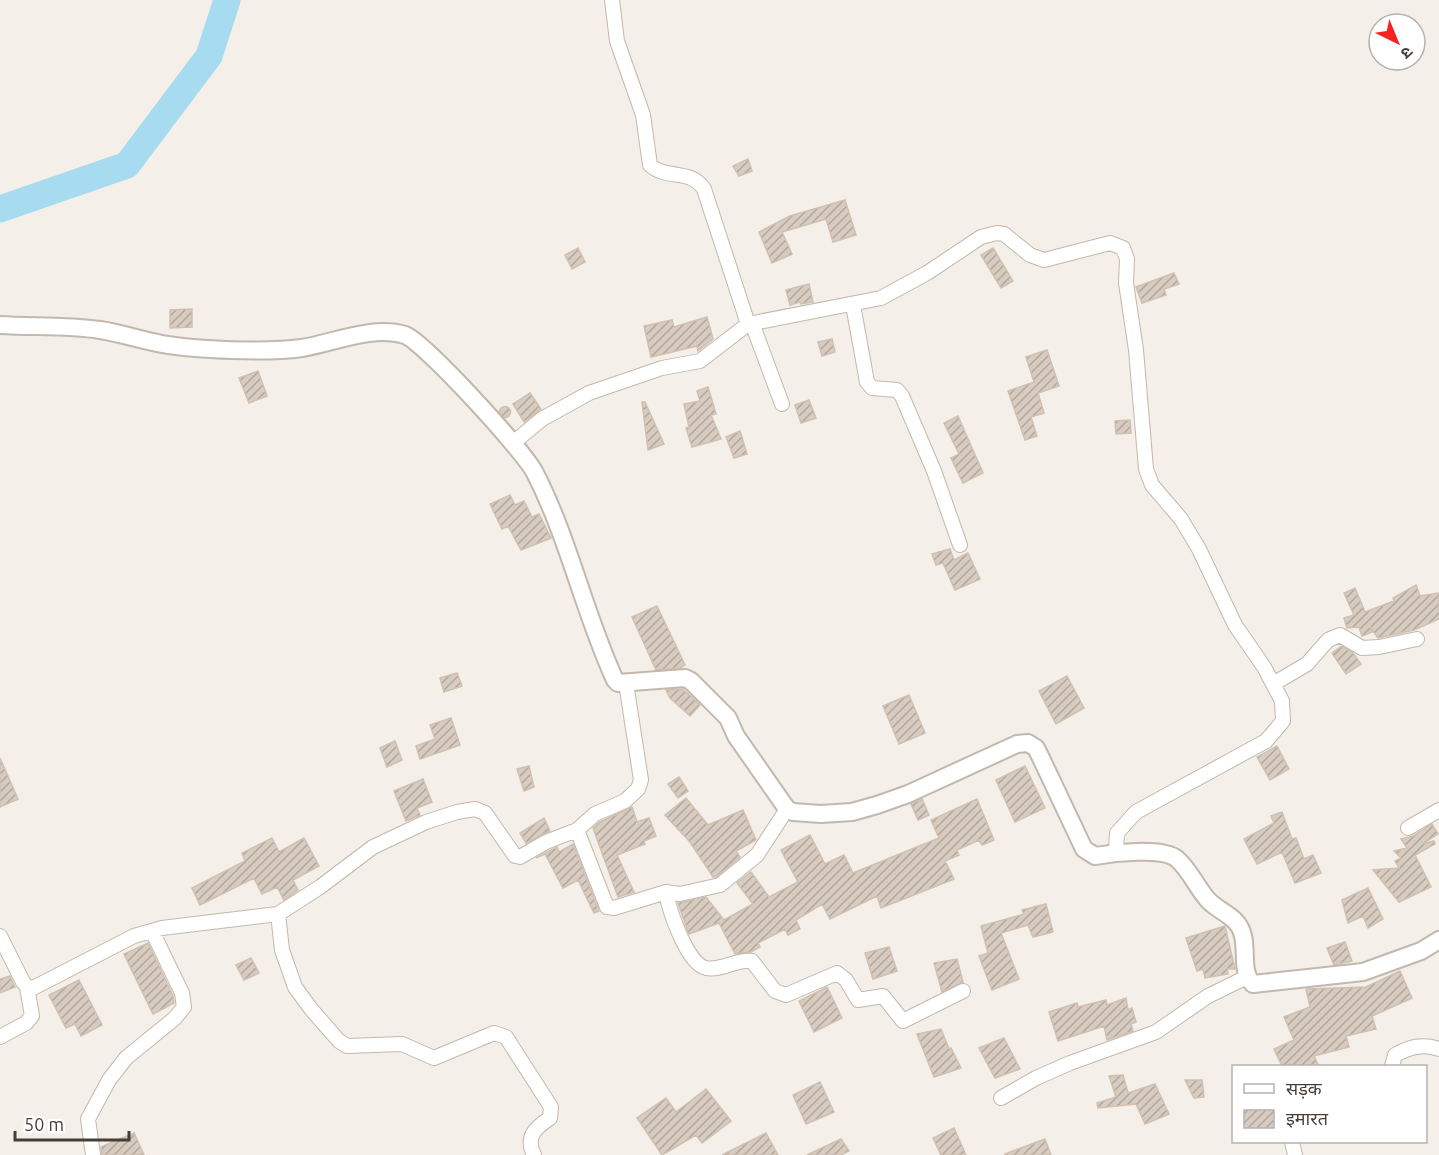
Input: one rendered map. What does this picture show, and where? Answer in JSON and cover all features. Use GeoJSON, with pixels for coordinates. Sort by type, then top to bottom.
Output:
{"type":"FeatureCollection","features":[{"type":"Feature","properties":{"kind":"street"},"geometry":{"type":"LineString","coordinates":[[612,0],[617,41],[643,115],[650,165],[660,170],[693,177],[704,189],[750,324],[782,404]]}},
{"type":"Feature","properties":{"kind":"street"},"geometry":{"type":"LineString","coordinates":[[513,443],[542,419],[589,393],[662,368],[700,361],[750,324],[867,303],[900,289],[969,243],[997,233],[1004,234],[1030,255],[1044,260],[1110,243],[1123,248],[1127,259],[1126,284],[1136,350],[1148,476],[1199,549],[1235,625],[1274,684],[1282,701],[1284,713],[1279,729],[1266,741],[1136,812],[1117,833],[1116,851]]}},
{"type":"Feature","properties":{"kind":"street"},"geometry":{"type":"LineString","coordinates":[[853,305],[867,382],[872,388],[897,390],[902,396],[934,471],[960,545]]}},
{"type":"Feature","properties":{"kind":"street"},"geometry":{"type":"LineString","coordinates":[[0,325],[101,330],[185,347],[277,350],[302,348],[363,335],[403,335],[415,340],[513,443],[534,471],[575,569],[615,680],[626,683],[685,678],[691,681],[728,718],[736,736],[787,809],[801,813],[821,814],[852,812],[908,794],[1017,744],[1028,743],[1036,748],[1084,849],[1095,856],[1116,851],[1166,855],[1177,859],[1207,899],[1233,917],[1240,926],[1247,977],[1253,984],[1362,972],[1420,951],[1439,940]]}},
{"type":"Feature","properties":{"kind":"street"},"geometry":{"type":"LineString","coordinates":[[1274,684],[1307,664],[1328,640],[1340,635],[1362,648],[1417,639]]}},
{"type":"Feature","properties":{"kind":"street"},"geometry":{"type":"LineString","coordinates":[[27,987],[41,985],[117,944],[152,931],[278,914],[320,887],[373,847],[426,822],[457,812],[474,809],[485,813],[517,857],[577,830],[596,814],[625,801],[638,789],[641,780],[626,683]]}},
{"type":"Feature","properties":{"kind":"street"},"geometry":{"type":"LineString","coordinates":[[577,830],[607,907],[614,908],[666,892],[680,894],[720,885],[757,855],[787,809]]}},
{"type":"Feature","properties":{"kind":"street"},"geometry":{"type":"LineString","coordinates":[[1408,828],[1439,810]]}},
{"type":"Feature","properties":{"kind":"street"},"geometry":{"type":"LineString","coordinates":[[666,892],[669,910],[698,964],[708,969],[742,960],[752,962],[775,991],[786,995],[837,973],[846,980],[858,1000],[883,996],[903,1021],[963,992]]}},
{"type":"Feature","properties":{"kind":"street"},"geometry":{"type":"LineString","coordinates":[[278,914],[282,950],[295,987],[311,1010],[339,1041],[347,1046],[402,1044],[434,1058],[494,1033],[506,1037],[551,1107],[550,1118],[533,1132],[530,1141],[534,1155]]}},
{"type":"Feature","properties":{"kind":"street"},"geometry":{"type":"LineString","coordinates":[[93,1155],[88,1119],[109,1080],[126,1058],[175,1018],[184,1007],[183,993],[152,931]]}},
{"type":"Feature","properties":{"kind":"street"},"geometry":{"type":"LineString","coordinates":[[0,936],[27,987],[32,1016],[26,1023],[0,1037]]}},
{"type":"Feature","properties":{"kind":"street"},"geometry":{"type":"LineString","coordinates":[[1001,1098],[1036,1078],[1070,1063],[1156,1032],[1208,996],[1247,977]]}},
{"type":"Feature","properties":{"kind":"street"},"geometry":{"type":"LineString","coordinates":[[1392,1065],[1395,1055],[1403,1050],[1420,1046],[1439,1050]]}},
{"type":"Feature","properties":{"kind":"building"},"geometry":{"type":"Polygon","coordinates":[[[748,159],[752,171],[739,176],[733,166],[748,159]]]}},
{"type":"Feature","properties":{"kind":"building"},"geometry":{"type":"Polygon","coordinates":[[[845,200],[856,235],[833,242],[826,219],[782,232],[792,254],[772,263],[759,232],[790,216],[845,200]]]}},
{"type":"Feature","properties":{"kind":"building"},"geometry":{"type":"Polygon","coordinates":[[[578,248],[585,262],[572,269],[565,255],[578,248]]]}},
{"type":"Feature","properties":{"kind":"building"},"geometry":{"type":"Polygon","coordinates":[[[993,248],[1013,281],[1001,288],[981,255],[993,248]]]}},
{"type":"Feature","properties":{"kind":"building"},"geometry":{"type":"Polygon","coordinates":[[[1174,273],[1179,284],[1164,289],[1166,295],[1142,303],[1136,287],[1174,273]]]}},
{"type":"Feature","properties":{"kind":"building"},"geometry":{"type":"Polygon","coordinates":[[[809,284],[813,302],[790,305],[786,290],[809,284]]]}},
{"type":"Feature","properties":{"kind":"building"},"geometry":{"type":"Polygon","coordinates":[[[192,309],[192,327],[170,328],[170,310],[192,309]]]}},
{"type":"Feature","properties":{"kind":"building"},"geometry":{"type":"Polygon","coordinates":[[[707,317],[713,339],[698,351],[697,346],[651,357],[644,326],[672,320],[674,327],[707,317]]]}},
{"type":"Feature","properties":{"kind":"building"},"geometry":{"type":"Polygon","coordinates":[[[832,339],[835,352],[822,356],[818,342],[832,339]]]}},
{"type":"Feature","properties":{"kind":"building"},"geometry":{"type":"Polygon","coordinates":[[[1047,350],[1059,386],[1038,393],[1044,413],[1031,417],[1037,436],[1025,440],[1008,391],[1034,382],[1026,357],[1047,350]]]}},
{"type":"Feature","properties":{"kind":"building"},"geometry":{"type":"Polygon","coordinates":[[[258,371],[267,396],[249,403],[239,378],[258,371]]]}},
{"type":"Feature","properties":{"kind":"building"},"geometry":{"type":"Polygon","coordinates":[[[708,387],[716,414],[711,415],[721,439],[692,447],[686,428],[689,427],[684,404],[700,401],[697,391],[708,387]]]}},
{"type":"Feature","properties":{"kind":"building"},"geometry":{"type":"Polygon","coordinates":[[[530,393],[541,409],[524,422],[513,404],[530,393]]]}},
{"type":"Feature","properties":{"kind":"building"},"geometry":{"type":"Polygon","coordinates":[[[809,400],[816,418],[801,423],[795,405],[809,400]]]}},
{"type":"Feature","properties":{"kind":"building"},"geometry":{"type":"Polygon","coordinates":[[[642,402],[645,402],[664,444],[648,450],[642,402]]]}},
{"type":"Feature","properties":{"kind":"building"},"geometry":{"type":"Polygon","coordinates":[[[505,406],[511,412],[505,418],[499,412],[505,406]]]}},
{"type":"Feature","properties":{"kind":"building"},"geometry":{"type":"Polygon","coordinates":[[[958,416],[983,473],[963,483],[951,458],[959,454],[944,423],[958,416]]]}},
{"type":"Feature","properties":{"kind":"building"},"geometry":{"type":"Polygon","coordinates":[[[1130,420],[1131,433],[1116,434],[1115,421],[1130,420]]]}},
{"type":"Feature","properties":{"kind":"building"},"geometry":{"type":"Polygon","coordinates":[[[740,431],[747,454],[734,458],[726,437],[740,431]]]}},
{"type":"Feature","properties":{"kind":"building"},"geometry":{"type":"Polygon","coordinates":[[[510,495],[515,505],[524,501],[532,517],[539,514],[551,538],[521,550],[508,526],[502,529],[490,504],[510,495]]]}},
{"type":"Feature","properties":{"kind":"building"},"geometry":{"type":"Polygon","coordinates":[[[950,549],[954,560],[968,553],[980,579],[955,590],[943,563],[936,565],[932,554],[950,549]]]}},
{"type":"Feature","properties":{"kind":"building"},"geometry":{"type":"Polygon","coordinates":[[[1416,585],[1420,596],[1439,593],[1439,619],[1414,630],[1378,638],[1370,627],[1372,632],[1362,636],[1359,627],[1347,628],[1344,618],[1354,615],[1344,593],[1355,588],[1365,612],[1394,601],[1393,598],[1416,585]]]}},
{"type":"Feature","properties":{"kind":"building"},"geometry":{"type":"Polygon","coordinates":[[[657,606],[685,665],[680,668],[656,670],[632,617],[657,606]]]}},
{"type":"Feature","properties":{"kind":"building"},"geometry":{"type":"Polygon","coordinates":[[[1342,646],[1353,653],[1361,664],[1346,674],[1332,653],[1342,646]]]}},
{"type":"Feature","properties":{"kind":"building"},"geometry":{"type":"Polygon","coordinates":[[[457,673],[462,686],[444,692],[440,678],[457,673]]]}},
{"type":"Feature","properties":{"kind":"building"},"geometry":{"type":"Polygon","coordinates":[[[1067,676],[1084,708],[1056,724],[1039,691],[1067,676]]]}},
{"type":"Feature","properties":{"kind":"building"},"geometry":{"type":"Polygon","coordinates":[[[683,689],[700,705],[690,716],[670,698],[666,690],[683,689]]]}},
{"type":"Feature","properties":{"kind":"building"},"geometry":{"type":"Polygon","coordinates":[[[909,695],[925,733],[899,744],[883,706],[909,695]]]}},
{"type":"Feature","properties":{"kind":"building"},"geometry":{"type":"Polygon","coordinates":[[[451,718],[460,745],[420,759],[416,746],[435,739],[430,725],[451,718]]]}},
{"type":"Feature","properties":{"kind":"building"},"geometry":{"type":"Polygon","coordinates":[[[395,741],[402,760],[387,767],[380,748],[395,741]]]}},
{"type":"Feature","properties":{"kind":"building"},"geometry":{"type":"Polygon","coordinates":[[[1277,746],[1289,769],[1270,780],[1257,757],[1277,746]]]}},
{"type":"Feature","properties":{"kind":"building"},"geometry":{"type":"Polygon","coordinates":[[[0,758],[18,799],[0,807],[0,758]]]}},
{"type":"Feature","properties":{"kind":"building"},"geometry":{"type":"Polygon","coordinates":[[[529,766],[534,787],[524,791],[517,769],[529,766]]]}},
{"type":"Feature","properties":{"kind":"building"},"geometry":{"type":"Polygon","coordinates":[[[1025,766],[1045,808],[1015,822],[996,780],[1025,766]]]}},
{"type":"Feature","properties":{"kind":"building"},"geometry":{"type":"Polygon","coordinates":[[[679,777],[688,791],[678,798],[668,784],[679,777]]]}},
{"type":"Feature","properties":{"kind":"building"},"geometry":{"type":"Polygon","coordinates":[[[423,779],[432,802],[417,808],[420,815],[406,821],[394,791],[423,779]]]}},
{"type":"Feature","properties":{"kind":"building"},"geometry":{"type":"Polygon","coordinates":[[[686,798],[708,825],[743,810],[756,840],[736,851],[740,857],[716,877],[713,877],[690,842],[665,815],[686,798]]]}},
{"type":"Feature","properties":{"kind":"building"},"geometry":{"type":"Polygon","coordinates":[[[922,799],[929,815],[918,820],[911,804],[922,799]]]}},
{"type":"Feature","properties":{"kind":"building"},"geometry":{"type":"Polygon","coordinates":[[[977,799],[994,840],[982,845],[979,840],[957,850],[959,855],[945,861],[954,879],[881,908],[877,896],[830,919],[822,904],[796,920],[800,929],[788,935],[785,929],[758,943],[760,947],[751,952],[735,954],[719,923],[689,934],[688,932],[678,903],[706,897],[724,920],[753,904],[737,883],[751,872],[769,897],[798,882],[781,850],[810,835],[825,864],[844,855],[853,873],[939,838],[931,820],[977,799]]]}},
{"type":"Feature","properties":{"kind":"building"},"geometry":{"type":"Polygon","coordinates":[[[632,807],[637,822],[649,818],[656,836],[644,841],[645,844],[617,855],[634,892],[618,897],[593,828],[600,822],[632,807]]]}},
{"type":"Feature","properties":{"kind":"building"},"geometry":{"type":"Polygon","coordinates":[[[1282,812],[1292,839],[1296,838],[1304,859],[1313,855],[1321,873],[1295,883],[1282,852],[1257,864],[1244,839],[1274,823],[1271,816],[1282,812]]]}},
{"type":"Feature","properties":{"kind":"building"},"geometry":{"type":"Polygon","coordinates":[[[544,818],[550,831],[526,843],[520,833],[544,818]]]}},
{"type":"Feature","properties":{"kind":"building"},"geometry":{"type":"Polygon","coordinates":[[[1432,824],[1438,834],[1422,844],[1434,841],[1435,844],[1415,855],[1431,887],[1399,902],[1373,870],[1399,868],[1395,861],[1401,858],[1394,851],[1407,848],[1401,839],[1413,836],[1432,824]]]}},
{"type":"Feature","properties":{"kind":"building"},"geometry":{"type":"Polygon","coordinates":[[[272,838],[279,852],[304,838],[319,866],[293,880],[298,890],[284,900],[277,887],[262,894],[254,878],[200,905],[192,888],[245,861],[242,853],[272,838]]]}},
{"type":"Feature","properties":{"kind":"building"},"geometry":{"type":"Polygon","coordinates":[[[573,844],[599,911],[594,913],[578,880],[563,888],[545,854],[536,858],[557,847],[559,852],[573,844]]]}},
{"type":"Feature","properties":{"kind":"building"},"geometry":{"type":"Polygon","coordinates":[[[1368,888],[1383,919],[1368,928],[1363,916],[1348,923],[1342,900],[1368,888]]]}},
{"type":"Feature","properties":{"kind":"building"},"geometry":{"type":"Polygon","coordinates":[[[1046,904],[1053,932],[1033,937],[1028,925],[1001,933],[1019,979],[992,990],[979,956],[988,953],[981,926],[1024,914],[1022,910],[1046,904]]]}},
{"type":"Feature","properties":{"kind":"building"},"geometry":{"type":"Polygon","coordinates":[[[1225,926],[1235,969],[1227,969],[1228,974],[1205,978],[1203,969],[1197,971],[1186,938],[1225,926]]]}},
{"type":"Feature","properties":{"kind":"building"},"geometry":{"type":"Polygon","coordinates":[[[1345,942],[1352,961],[1334,965],[1327,948],[1345,942]]]}},
{"type":"Feature","properties":{"kind":"building"},"geometry":{"type":"Polygon","coordinates":[[[148,943],[173,996],[174,1003],[153,1014],[124,954],[148,943]]]}},
{"type":"Feature","properties":{"kind":"building"},"geometry":{"type":"Polygon","coordinates":[[[889,947],[897,971],[873,979],[865,953],[889,947]]]}},
{"type":"Feature","properties":{"kind":"building"},"geometry":{"type":"Polygon","coordinates":[[[251,958],[259,973],[244,980],[236,965],[251,958]]]}},
{"type":"Feature","properties":{"kind":"building"},"geometry":{"type":"Polygon","coordinates":[[[957,959],[963,982],[942,992],[934,963],[957,959]]]}},
{"type":"Feature","properties":{"kind":"building"},"geometry":{"type":"Polygon","coordinates":[[[1400,971],[1412,998],[1372,1016],[1376,1029],[1346,1036],[1349,1047],[1314,1056],[1318,1065],[1282,1065],[1274,1049],[1294,1040],[1284,1017],[1310,1007],[1306,989],[1366,987],[1400,971]]]}},
{"type":"Feature","properties":{"kind":"building"},"geometry":{"type":"Polygon","coordinates":[[[10,976],[15,987],[0,993],[0,979],[10,976]]]}},
{"type":"Feature","properties":{"kind":"building"},"geometry":{"type":"Polygon","coordinates":[[[79,980],[102,1025],[81,1036],[75,1024],[66,1028],[49,995],[79,980]]]}},
{"type":"Feature","properties":{"kind":"building"},"geometry":{"type":"Polygon","coordinates":[[[827,987],[842,1018],[814,1032],[799,1001],[827,987]]]}},
{"type":"Feature","properties":{"kind":"building"},"geometry":{"type":"Polygon","coordinates":[[[1126,998],[1128,1010],[1132,1008],[1136,1022],[1131,1024],[1133,1031],[1107,1040],[1104,1026],[1058,1041],[1049,1012],[1077,1003],[1078,1007],[1106,1000],[1107,1005],[1126,998]]]}},
{"type":"Feature","properties":{"kind":"building"},"geometry":{"type":"Polygon","coordinates":[[[941,1029],[949,1049],[951,1048],[961,1068],[934,1077],[917,1034],[941,1029]]]}},
{"type":"Feature","properties":{"kind":"building"},"geometry":{"type":"Polygon","coordinates":[[[1004,1038],[1020,1069],[995,1078],[979,1048],[1004,1038]]]}},
{"type":"Feature","properties":{"kind":"building"},"geometry":{"type":"Polygon","coordinates":[[[1123,1075],[1128,1093],[1155,1084],[1169,1114],[1145,1124],[1136,1104],[1098,1108],[1097,1103],[1116,1097],[1109,1076],[1123,1075]]]}},
{"type":"Feature","properties":{"kind":"building"},"geometry":{"type":"Polygon","coordinates":[[[1185,1080],[1202,1080],[1204,1097],[1194,1098],[1185,1080]]]}},
{"type":"Feature","properties":{"kind":"building"},"geometry":{"type":"Polygon","coordinates":[[[820,1082],[834,1112],[806,1124],[793,1095],[820,1082]]]}},
{"type":"Feature","properties":{"kind":"building"},"geometry":{"type":"Polygon","coordinates":[[[706,1089],[731,1121],[702,1143],[696,1135],[662,1155],[637,1118],[666,1098],[676,1112],[706,1089]]]}},
{"type":"Feature","properties":{"kind":"building"},"geometry":{"type":"Polygon","coordinates":[[[954,1128],[966,1155],[941,1155],[933,1138],[954,1128]]]}},
{"type":"Feature","properties":{"kind":"building"},"geometry":{"type":"Polygon","coordinates":[[[134,1133],[144,1155],[102,1155],[101,1147],[134,1133]]]}},
{"type":"Feature","properties":{"kind":"building"},"geometry":{"type":"Polygon","coordinates":[[[766,1133],[778,1155],[722,1155],[766,1133]]]}},
{"type":"Feature","properties":{"kind":"building"},"geometry":{"type":"Polygon","coordinates":[[[841,1139],[849,1151],[841,1155],[807,1155],[841,1139]]]}},
{"type":"Feature","properties":{"kind":"building"},"geometry":{"type":"Polygon","coordinates":[[[1045,1139],[1051,1155],[1005,1154],[1045,1139]]]}},
{"type":"Feature","properties":{"kind":"waterway"},"geometry":{"type":"LineString","coordinates":[[0,209],[127,165],[209,56],[227,0]]}}]}
